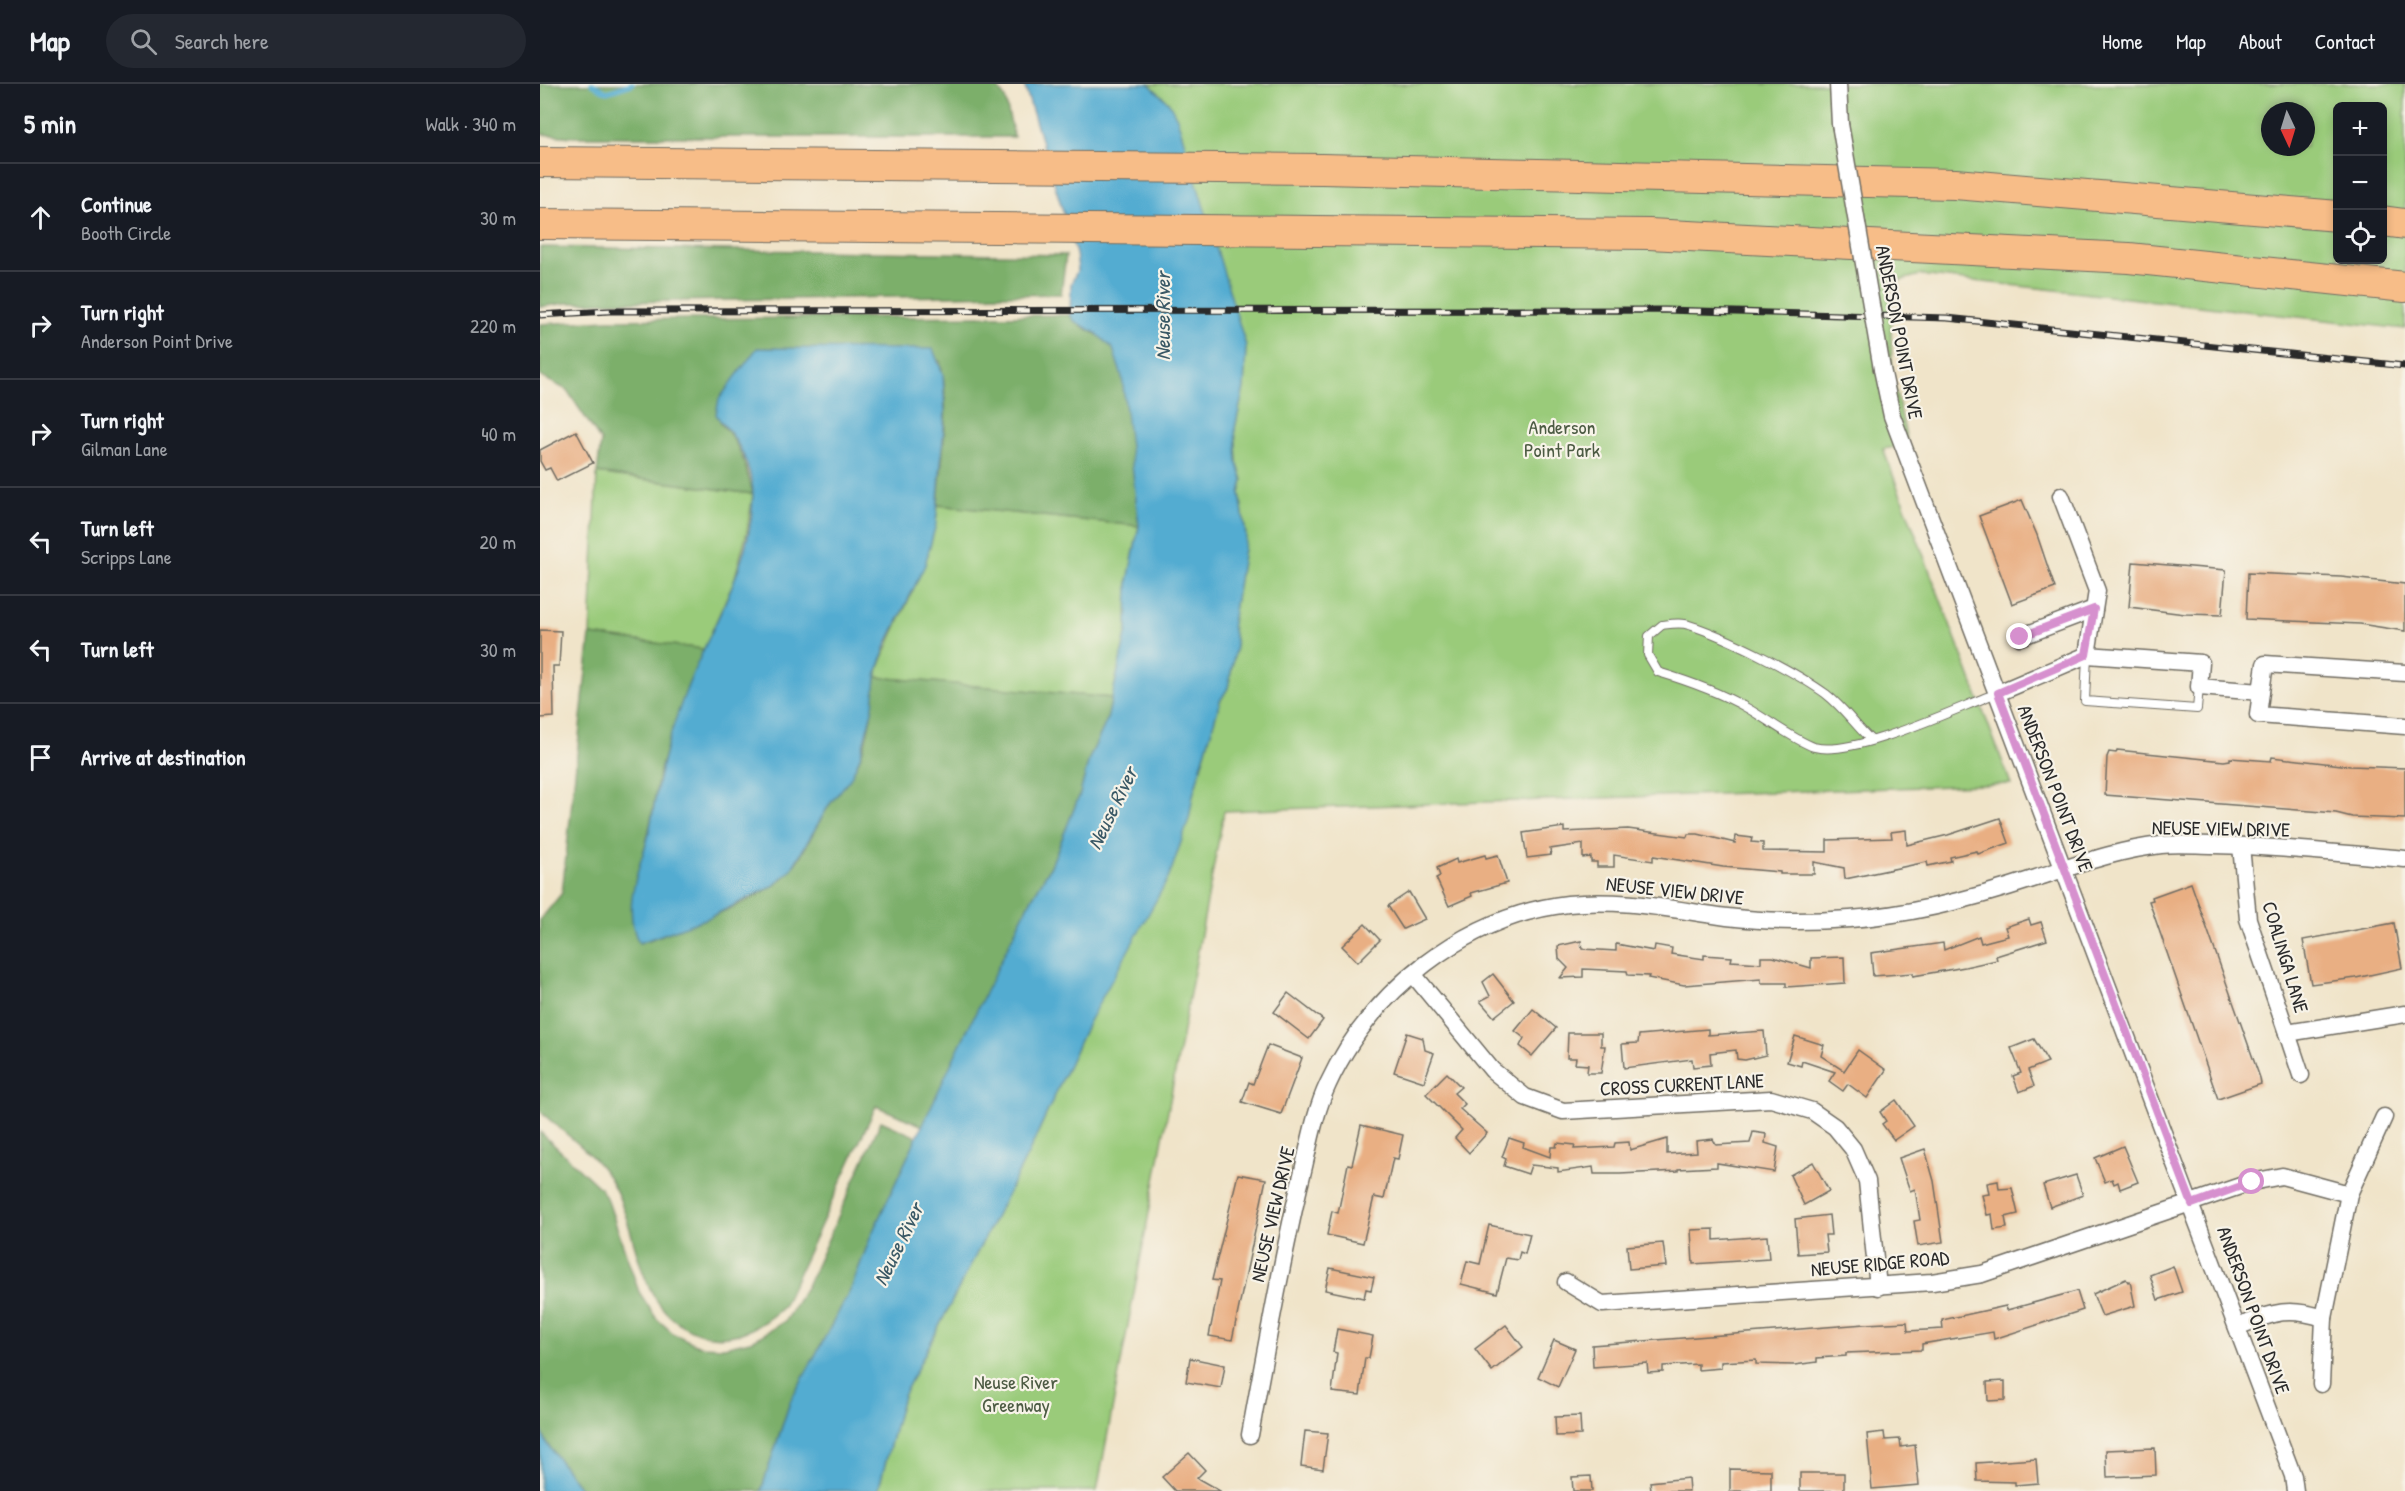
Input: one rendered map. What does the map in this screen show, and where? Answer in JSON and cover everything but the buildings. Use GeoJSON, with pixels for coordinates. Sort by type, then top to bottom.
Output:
{"type":"FeatureCollection","features":[{"type":"Feature","properties":{"kind":"highway"},"geometry":{"type":"LineString","coordinates":[[540,162],[1322,169],[1955,184],[2333,216]]}},
{"type":"Feature","properties":{"kind":"highway"},"geometry":{"type":"LineString","coordinates":[[2387,222],[2405,224]]}},
{"type":"Feature","properties":{"kind":"highway"},"geometry":{"type":"LineString","coordinates":[[540,224],[1649,234],[2129,258],[2405,287]]}},
{"type":"Feature","properties":{"kind":"street","name":"ANDERSON POINT DRIVE"},"geometry":{"type":"LineString","coordinates":[[1838,84],[1840,124],[1892,416],[2192,1204],[2293,1476],[2295,1491]]}},
{"type":"Feature","properties":{"kind":"street"},"geometry":{"type":"LineString","coordinates":[[2061,496],[2097,591],[2086,655]]}},
{"type":"Feature","properties":{"kind":"street"},"geometry":{"type":"LineString","coordinates":[[2020,637],[2094,609]]}},
{"type":"Feature","properties":{"kind":"street"},"geometry":{"type":"LineString","coordinates":[[1998,693],[2086,655],[2201,663],[2199,687],[2261,692]]}},
{"type":"Feature","properties":{"kind":"street"},"geometry":{"type":"LineString","coordinates":[[2405,672],[2265,664],[2258,715],[2405,726]]}},
{"type":"Feature","properties":{"kind":"street","name":"NEUSE VIEW DRIVE"},"geometry":{"type":"LineString","coordinates":[[1250,1435],[1278,1278],[1316,1116],[1327,1085],[1344,1054],[1378,1005],[1413,974],[1468,934],[1519,915],[1568,904],[1611,902],[1646,904],[1771,921],[1850,919],[1906,912],[1983,894],[2110,854],[2163,845],[2241,846],[2405,859]]}},
{"type":"Feature","properties":{"kind":"street","name":"COALINGA LANE"},"geometry":{"type":"LineString","coordinates":[[2241,846],[2248,919],[2287,1033],[2405,1014]]}},
{"type":"Feature","properties":{"kind":"street","name":"CROSS CURRENT LANE"},"geometry":{"type":"LineString","coordinates":[[1413,974],[1492,1070],[1524,1097],[1563,1111],[1771,1098],[1812,1111],[1835,1127],[1853,1149],[1868,1181],[1878,1287]]}},
{"type":"Feature","properties":{"kind":"street"},"geometry":{"type":"LineString","coordinates":[[2287,1033],[2301,1075]]}},
{"type":"Feature","properties":{"kind":"street"},"geometry":{"type":"LineString","coordinates":[[2321,1384],[2325,1318],[2349,1194],[2384,1117]]}},
{"type":"Feature","properties":{"kind":"street","name":"NEUSE RIDGE ROAD"},"geometry":{"type":"LineString","coordinates":[[1566,1282],[1602,1304],[1878,1287],[1982,1275],[2252,1182],[2282,1176],[2349,1194]]}},
{"type":"Feature","properties":{"kind":"street"},"geometry":{"type":"LineString","coordinates":[[2238,1327],[2277,1311],[2304,1312],[2325,1318]]}},
{"type":"Feature","properties":{"kind":"lane"},"geometry":{"type":"LineString","coordinates":[[1871,740],[1858,728],[1848,713],[1825,694],[1726,641],[1687,624],[1662,625],[1649,636],[1648,655],[1658,672],[1690,682],[1745,706],[1814,747],[1843,747],[1871,740],[1998,693]]}},
{"type":"Feature","properties":{"kind":"lane"},"geometry":{"type":"LineString","coordinates":[[2086,655],[2085,701],[2197,709],[2199,687]]}},
{"type":"Feature","properties":{"kind":"green space"},"geometry":{"type":"Polygon","coordinates":[[[540,84],[995,84],[1005,98],[1014,137],[573,137],[540,134],[540,84]]]}},
{"type":"Feature","properties":{"kind":"green space","name":"Anderson Point Park"},"geometry":{"type":"Polygon","coordinates":[[[1149,84],[2405,84],[2405,329],[1920,275],[1890,283],[1892,375],[1908,445],[1883,449],[2011,784],[1224,811],[1097,1491],[878,1491],[903,1396],[1028,1154],[1088,1023],[1189,819],[1193,795],[1220,701],[1228,688],[1236,646],[1232,624],[1246,536],[1240,493],[1243,480],[1237,462],[1235,428],[1244,388],[1246,346],[1169,103],[1149,84]]]}},
{"type":"Feature","properties":{"kind":"green space"},"geometry":{"type":"Polygon","coordinates":[[[540,247],[1066,255],[1061,294],[568,303],[540,307],[540,247]]]}},
{"type":"Feature","properties":{"kind":"green space"},"geometry":{"type":"Polygon","coordinates":[[[1070,315],[1079,324],[1103,338],[1113,348],[1118,361],[1127,405],[1139,526],[938,505],[945,414],[940,361],[720,423],[738,447],[753,494],[597,473],[601,441],[567,390],[540,376],[540,324],[607,320],[1070,315]]]}},
{"type":"Feature","properties":{"kind":"green space"},"geometry":{"type":"Polygon","coordinates":[[[597,473],[753,494],[747,532],[734,581],[704,649],[590,635],[597,473]]]}},
{"type":"Feature","properties":{"kind":"green space"},"geometry":{"type":"Polygon","coordinates":[[[938,505],[1139,526],[1128,581],[1127,630],[1112,698],[876,677],[929,550],[938,505]]]}},
{"type":"Feature","properties":{"kind":"green space"},"geometry":{"type":"Polygon","coordinates":[[[590,635],[704,649],[680,707],[665,752],[634,888],[632,913],[637,938],[647,941],[743,903],[773,886],[791,869],[799,859],[823,814],[860,758],[869,729],[876,677],[1112,698],[1107,720],[1089,759],[1080,794],[1051,866],[1028,905],[923,1126],[876,1106],[783,1307],[757,1326],[737,1334],[716,1337],[705,1335],[681,1325],[664,1310],[651,1291],[620,1199],[609,1178],[586,1151],[540,1111],[540,920],[562,893],[590,635]]]}},
{"type":"Feature","properties":{"kind":"green space"},"geometry":{"type":"Polygon","coordinates":[[[881,1121],[917,1137],[872,1233],[851,1289],[790,1402],[761,1491],[582,1491],[548,1445],[540,1427],[540,1132],[600,1188],[608,1201],[639,1292],[656,1318],[674,1334],[700,1346],[724,1347],[754,1340],[785,1321],[807,1286],[881,1121]]]}},
{"type":"Feature","properties":{"kind":"water","name":"Neuse River"},"geometry":{"type":"Polygon","coordinates":[[[1024,84],[1149,84],[1169,103],[1177,118],[1246,346],[1244,388],[1235,428],[1237,462],[1243,480],[1240,493],[1246,536],[1232,624],[1236,646],[1228,688],[1220,701],[1193,795],[1189,819],[1169,877],[1088,1023],[1028,1154],[903,1396],[878,1491],[761,1491],[790,1402],[851,1289],[872,1233],[958,1049],[1028,905],[1051,866],[1080,794],[1089,759],[1107,720],[1127,630],[1128,581],[1139,526],[1122,377],[1113,349],[1096,333],[1074,321],[1070,315],[1071,284],[1078,269],[1076,254],[1024,84]]]}},
{"type":"Feature","properties":{"kind":"water"},"geometry":{"type":"Polygon","coordinates":[[[757,348],[933,349],[943,374],[945,413],[936,524],[925,565],[886,645],[876,677],[873,707],[860,757],[850,779],[829,805],[791,870],[773,886],[708,918],[639,943],[634,930],[631,905],[649,832],[663,760],[687,688],[738,570],[751,521],[753,488],[747,464],[736,441],[716,414],[719,399],[757,348]]]}},
{"type":"Feature","properties":{"kind":"water"},"geometry":{"type":"Polygon","coordinates":[[[540,1427],[548,1445],[582,1491],[540,1491],[540,1427]]]}},
{"type":"Feature","properties":{"kind":"waterway"},"geometry":{"type":"LineString","coordinates":[[592,84],[607,92],[632,84]]}},
{"type":"Feature","properties":{"kind":"railway"},"geometry":{"type":"LineString","coordinates":[[540,315],[609,311],[1665,310],[1947,318],[2405,366]]}},
{"type":"Feature","properties":{"kind":"route"},"geometry":{"type":"LineString","coordinates":[[2020,637],[2094,609],[2086,655],[1998,693],[2192,1204],[2252,1182]]}},
{"type":"Feature","properties":{"kind":"park label","name":"Neuse River Greenway"},"geometry":{"type":"Point","coordinates":[1016,1392]}}]}
